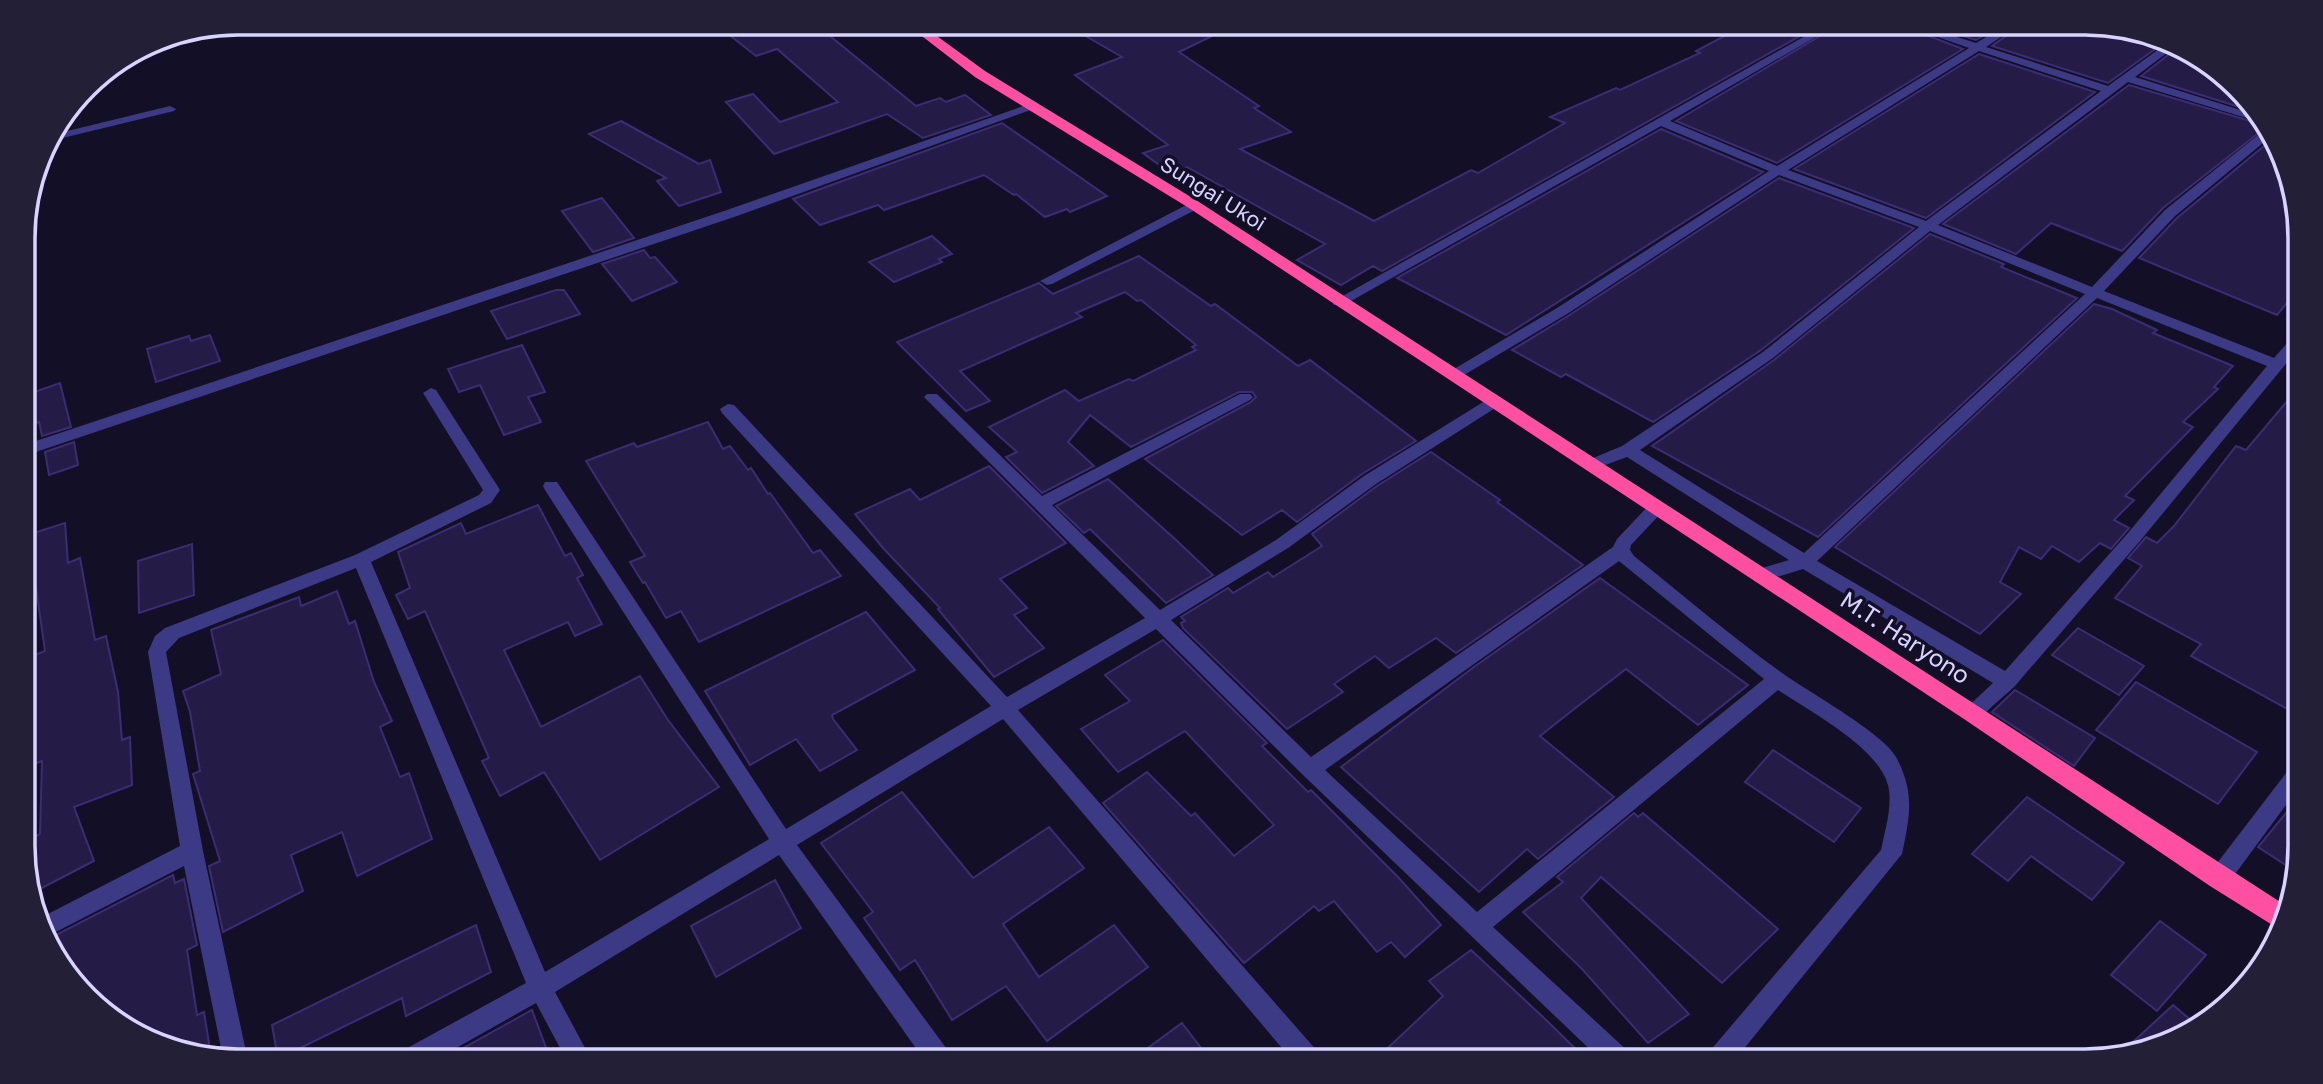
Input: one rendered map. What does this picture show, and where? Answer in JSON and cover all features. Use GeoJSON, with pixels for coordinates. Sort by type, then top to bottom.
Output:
{"type":"FeatureCollection","features":[{"type":"Feature","properties":{"kind":"highway","name":"Sungai Ukoi"},"geometry":{"type":"LineString","coordinates":[[927,35],[980,74],[1194,205],[1494,402]]}},
{"type":"Feature","properties":{"kind":"highway","name":"M.T. Haryono"},"geometry":{"type":"LineString","coordinates":[[1494,402],[1972,712],[2276,914]]}},
{"type":"Feature","properties":{"kind":"street"},"geometry":{"type":"LineString","coordinates":[[1339,302],[1814,35]]}},
{"type":"Feature","properties":{"kind":"street"},"geometry":{"type":"LineString","coordinates":[[1939,35],[2111,91]]}},
{"type":"Feature","properties":{"kind":"street"},"geometry":{"type":"LineString","coordinates":[[1454,375],[1562,311],[1779,171],[1998,35]]}},
{"type":"Feature","properties":{"kind":"street"},"geometry":{"type":"LineString","coordinates":[[1592,465],[1628,450],[1768,355],[1928,226],[2163,50]]}},
{"type":"Feature","properties":{"kind":"street"},"geometry":{"type":"LineString","coordinates":[[2127,78],[2247,116]]}},
{"type":"Feature","properties":{"kind":"street"},"geometry":{"type":"LineString","coordinates":[[35,447],[732,213],[1031,106]]}},
{"type":"Feature","properties":{"kind":"street"},"geometry":{"type":"LineString","coordinates":[[62,135],[170,109]]}},
{"type":"Feature","properties":{"kind":"street"},"geometry":{"type":"LineString","coordinates":[[1660,121],[1779,171],[1928,226],[2277,365]]}},
{"type":"Feature","properties":{"kind":"street"},"geometry":{"type":"LineString","coordinates":[[1761,575],[1805,562],[2094,293],[2170,212],[2262,138]]}},
{"type":"Feature","properties":{"kind":"street"},"geometry":{"type":"LineString","coordinates":[[1047,281],[1194,205]]}},
{"type":"Feature","properties":{"kind":"street"},"geometry":{"type":"LineString","coordinates":[[1972,712],[2007,682],[2134,537],[2288,352]]}},
{"type":"Feature","properties":{"kind":"street"},"geometry":{"type":"LineString","coordinates":[[233,1049],[191,851],[157,652],[162,641],[172,633],[360,559],[485,499],[492,490],[431,393]]}},
{"type":"Feature","properties":{"kind":"street"},"geometry":{"type":"LineString","coordinates":[[932,397],[1310,769],[1607,1049]]}},
{"type":"Feature","properties":{"kind":"street"},"geometry":{"type":"LineString","coordinates":[[1040,504],[1245,397]]}},
{"type":"Feature","properties":{"kind":"street"},"geometry":{"type":"LineString","coordinates":[[431,1049],[540,988],[1282,544],[1370,480],[1494,402]]}},
{"type":"Feature","properties":{"kind":"street"},"geometry":{"type":"LineString","coordinates":[[728,409],[1005,708],[1299,1049]]}},
{"type":"Feature","properties":{"kind":"street"},"geometry":{"type":"LineString","coordinates":[[1628,450],[1805,562],[2007,682]]}},
{"type":"Feature","properties":{"kind":"street"},"geometry":{"type":"LineString","coordinates":[[551,486],[783,843],[931,1049]]}},
{"type":"Feature","properties":{"kind":"street"},"geometry":{"type":"LineString","coordinates":[[1310,769],[1621,550],[1623,543],[1657,508]]}},
{"type":"Feature","properties":{"kind":"street"},"geometry":{"type":"LineString","coordinates":[[1621,550],[1637,569],[1777,679],[1867,740],[1887,760],[1899,786],[1899,816],[1891,854],[1728,1049]]}},
{"type":"Feature","properties":{"kind":"street"},"geometry":{"type":"LineString","coordinates":[[360,559],[540,988],[573,1049]]}},
{"type":"Feature","properties":{"kind":"street"},"geometry":{"type":"LineString","coordinates":[[1476,927],[1777,679]]}},
{"type":"Feature","properties":{"kind":"street"},"geometry":{"type":"LineString","coordinates":[[2219,878],[2288,787]]}},
{"type":"Feature","properties":{"kind":"street"},"geometry":{"type":"LineString","coordinates":[[50,924],[191,851]]}},
{"type":"Feature","properties":{"kind":"building"},"geometry":{"type":"Polygon","coordinates":[[[729,35],[829,35],[916,106],[940,98],[946,102],[965,95],[991,115],[923,138],[887,114],[774,154],[726,102],[753,94],[780,122],[838,102],[777,49],[756,56],[729,35]]]}},
{"type":"Feature","properties":{"kind":"building"},"geometry":{"type":"Polygon","coordinates":[[[1084,35],[1214,35],[1179,52],[1259,106],[1254,108],[1291,132],[1240,149],[1374,221],[1471,170],[1478,173],[1565,123],[1550,117],[1616,88],[1620,90],[1700,53],[1696,51],[1726,35],[1802,35],[1382,271],[1373,266],[1341,285],[1297,260],[1325,244],[1187,167],[1170,173],[1143,153],[1168,145],[1075,75],[1122,57],[1084,35]]]}},
{"type":"Feature","properties":{"kind":"building"},"geometry":{"type":"Polygon","coordinates":[[[1822,35],[1926,35],[1963,49],[1777,163],[1676,121],[1822,35]]]}},
{"type":"Feature","properties":{"kind":"building"},"geometry":{"type":"Polygon","coordinates":[[[1960,35],[1985,35],[1976,40],[1960,35]]]}},
{"type":"Feature","properties":{"kind":"building"},"geometry":{"type":"Polygon","coordinates":[[[2007,35],[2085,35],[2125,39],[2157,48],[2108,83],[1992,46],[2007,35]]]}},
{"type":"Feature","properties":{"kind":"building"},"geometry":{"type":"Polygon","coordinates":[[[2170,53],[2209,77],[2240,107],[2141,76],[2170,53]]]}},
{"type":"Feature","properties":{"kind":"building"},"geometry":{"type":"Polygon","coordinates":[[[1979,54],[2095,92],[1926,218],[1794,169],[1979,54]]]}},
{"type":"Feature","properties":{"kind":"building"},"geometry":{"type":"Polygon","coordinates":[[[2129,85],[2251,121],[2259,133],[2163,208],[2122,251],[2051,223],[2016,254],[1943,224],[2129,85]]]}},
{"type":"Feature","properties":{"kind":"building"},"geometry":{"type":"Polygon","coordinates":[[[621,121],[699,164],[710,160],[721,192],[679,206],[657,181],[666,178],[589,134],[621,121]]]}},
{"type":"Feature","properties":{"kind":"building"},"geometry":{"type":"Polygon","coordinates":[[[1002,123],[1107,196],[1070,212],[1067,209],[1045,217],[1016,194],[984,175],[884,210],[878,205],[820,225],[793,199],[1002,123]]]}},
{"type":"Feature","properties":{"kind":"building"},"geometry":{"type":"Polygon","coordinates":[[[1661,129],[1763,172],[1506,335],[1397,278],[1661,129]]]}},
{"type":"Feature","properties":{"kind":"building"},"geometry":{"type":"Polygon","coordinates":[[[2265,145],[2281,185],[2288,238],[2288,302],[2277,315],[2139,258],[2177,218],[2265,145]]]}},
{"type":"Feature","properties":{"kind":"building"},"geometry":{"type":"Polygon","coordinates":[[[1779,178],[1914,228],[1761,350],[1653,422],[1566,374],[1561,377],[1512,350],[1568,316],[1779,178]]]}},
{"type":"Feature","properties":{"kind":"building"},"geometry":{"type":"Polygon","coordinates":[[[602,198],[634,238],[593,252],[562,211],[602,198]]]}},
{"type":"Feature","properties":{"kind":"building"},"geometry":{"type":"Polygon","coordinates":[[[1930,234],[2077,298],[1818,537],[1652,446],[1774,360],[1930,234]]]}},
{"type":"Feature","properties":{"kind":"building"},"geometry":{"type":"Polygon","coordinates":[[[932,236],[952,254],[939,259],[942,262],[894,282],[869,262],[932,236]]]}},
{"type":"Feature","properties":{"kind":"building"},"geometry":{"type":"Polygon","coordinates":[[[644,250],[650,258],[655,257],[677,282],[632,301],[602,264],[644,250]]]}},
{"type":"Feature","properties":{"kind":"building"},"geometry":{"type":"Polygon","coordinates":[[[1139,256],[1211,306],[1215,304],[1298,366],[1310,360],[1416,441],[1362,474],[1297,522],[1282,510],[1242,535],[1145,459],[1251,402],[1256,397],[1252,392],[1239,392],[1131,447],[1090,415],[1068,442],[1094,466],[1042,493],[1006,457],[1017,452],[989,427],[1065,390],[1079,401],[1129,379],[1133,381],[1196,350],[1192,347],[1196,345],[1141,300],[1137,301],[1125,292],[1076,313],[1082,317],[960,371],[990,401],[966,411],[897,342],[1039,283],[1053,294],[1139,256]]]}},
{"type":"Feature","properties":{"kind":"building"},"geometry":{"type":"Polygon","coordinates":[[[556,290],[564,290],[580,314],[507,339],[491,311],[556,290]]]}},
{"type":"Feature","properties":{"kind":"building"},"geometry":{"type":"Polygon","coordinates":[[[2094,304],[2112,309],[2157,330],[2153,333],[2233,366],[2214,387],[2218,389],[2183,422],[2193,427],[2125,496],[2134,500],[2114,520],[2129,528],[2111,549],[2100,543],[2079,562],[2052,546],[2041,559],[2019,547],[2000,582],[2021,594],[1980,634],[1835,547],[2094,304]]]}},
{"type":"Feature","properties":{"kind":"building"},"geometry":{"type":"Polygon","coordinates":[[[210,335],[220,361],[156,382],[147,349],[189,336],[191,341],[210,335]]]}},
{"type":"Feature","properties":{"kind":"building"},"geometry":{"type":"Polygon","coordinates":[[[522,345],[545,392],[528,397],[541,422],[504,435],[480,385],[459,392],[448,369],[522,345]]]}},
{"type":"Feature","properties":{"kind":"building"},"geometry":{"type":"Polygon","coordinates":[[[60,383],[71,427],[42,436],[39,422],[35,423],[35,392],[60,383]]]}},
{"type":"Feature","properties":{"kind":"building"},"geometry":{"type":"Polygon","coordinates":[[[2288,400],[2288,709],[2191,656],[2201,644],[2115,598],[2142,566],[2128,558],[2146,537],[2157,543],[2174,526],[2236,446],[2246,450],[2288,400]]]}},
{"type":"Feature","properties":{"kind":"building"},"geometry":{"type":"Polygon","coordinates":[[[708,422],[723,449],[730,446],[748,470],[751,468],[813,553],[820,550],[841,576],[699,642],[681,611],[666,618],[645,582],[643,583],[630,562],[645,556],[586,461],[634,443],[637,447],[708,422]]]}},
{"type":"Feature","properties":{"kind":"building"},"geometry":{"type":"Polygon","coordinates":[[[74,442],[78,465],[49,475],[45,452],[74,442]]]}},
{"type":"Feature","properties":{"kind":"building"},"geometry":{"type":"Polygon","coordinates":[[[1431,452],[1500,500],[1497,502],[1583,565],[1456,653],[1436,638],[1389,668],[1375,656],[1334,684],[1343,692],[1287,729],[1183,628],[1181,623],[1185,621],[1181,617],[1228,588],[1233,593],[1268,572],[1273,577],[1322,546],[1312,534],[1377,486],[1431,452]]]}},
{"type":"Feature","properties":{"kind":"building"},"geometry":{"type":"Polygon","coordinates":[[[989,466],[1066,543],[1000,579],[1027,608],[1014,615],[1044,648],[994,677],[938,609],[940,608],[855,514],[910,489],[920,500],[989,466]]]}},
{"type":"Feature","properties":{"kind":"building"},"geometry":{"type":"Polygon","coordinates":[[[1108,479],[1213,575],[1166,603],[1090,529],[1084,533],[1056,506],[1108,479]]]}},
{"type":"Feature","properties":{"kind":"building"},"geometry":{"type":"Polygon","coordinates":[[[538,505],[565,556],[571,553],[583,575],[577,578],[602,624],[575,636],[568,622],[504,650],[541,727],[640,676],[668,720],[719,787],[600,860],[544,772],[500,796],[482,761],[489,758],[425,611],[408,619],[396,595],[410,588],[398,552],[461,523],[466,534],[538,505]]]}},
{"type":"Feature","properties":{"kind":"building"},"geometry":{"type":"Polygon","coordinates":[[[65,523],[68,563],[80,558],[95,640],[106,636],[118,692],[122,740],[130,737],[132,785],[74,807],[94,861],[40,889],[35,837],[40,834],[42,761],[35,764],[35,655],[45,651],[35,580],[35,533],[65,523]]]}},
{"type":"Feature","properties":{"kind":"building"},"geometry":{"type":"Polygon","coordinates":[[[192,544],[194,595],[139,613],[138,561],[192,544]]]}},
{"type":"Feature","properties":{"kind":"building"},"geometry":{"type":"Polygon","coordinates":[[[1600,578],[1748,685],[1698,725],[1626,669],[1540,736],[1614,797],[1538,859],[1527,849],[1479,892],[1341,767],[1474,667],[1600,578]]]}},
{"type":"Feature","properties":{"kind":"building"},"geometry":{"type":"Polygon","coordinates":[[[337,591],[349,624],[355,621],[374,682],[392,721],[380,727],[400,777],[409,773],[432,839],[357,876],[342,832],[291,855],[303,891],[223,932],[209,866],[220,861],[193,774],[200,771],[190,712],[183,691],[221,674],[211,630],[299,597],[301,606],[337,591]]]}},
{"type":"Feature","properties":{"kind":"building"},"geometry":{"type":"Polygon","coordinates":[[[866,612],[915,670],[832,715],[857,750],[820,771],[796,739],[750,765],[705,691],[866,612]]]}},
{"type":"Feature","properties":{"kind":"building"},"geometry":{"type":"Polygon","coordinates":[[[2078,628],[2144,666],[2119,695],[2052,655],[2078,628]]]}},
{"type":"Feature","properties":{"kind":"building"},"geometry":{"type":"Polygon","coordinates":[[[1163,640],[1267,743],[1262,746],[1308,792],[1311,790],[1398,877],[1441,925],[1405,957],[1391,942],[1377,952],[1334,901],[1319,911],[1314,906],[1244,963],[1103,803],[1147,772],[1191,816],[1195,813],[1234,856],[1274,825],[1185,731],[1118,772],[1081,729],[1130,701],[1105,675],[1163,640]]]}},
{"type":"Feature","properties":{"kind":"building"},"geometry":{"type":"Polygon","coordinates":[[[2136,682],[2257,752],[2218,804],[2096,730],[2136,682]]]}},
{"type":"Feature","properties":{"kind":"building"},"geometry":{"type":"Polygon","coordinates":[[[2015,690],[2095,738],[2074,766],[1992,712],[2015,690]]]}},
{"type":"Feature","properties":{"kind":"building"},"geometry":{"type":"Polygon","coordinates":[[[1773,750],[1861,808],[1834,842],[1745,782],[1773,750]]]}},
{"type":"Feature","properties":{"kind":"building"},"geometry":{"type":"Polygon","coordinates":[[[902,792],[973,878],[1049,827],[1084,868],[1003,924],[1039,977],[1114,925],[1148,967],[1047,1041],[1006,986],[952,1020],[915,960],[900,970],[864,918],[873,912],[821,843],[902,792]]]}},
{"type":"Feature","properties":{"kind":"building"},"geometry":{"type":"Polygon","coordinates":[[[2027,797],[2124,863],[2092,900],[2031,856],[2008,881],[1972,854],[2027,797]]]}},
{"type":"Feature","properties":{"kind":"building"},"geometry":{"type":"Polygon","coordinates":[[[2288,811],[2287,866],[2258,847],[2288,811]]]}},
{"type":"Feature","properties":{"kind":"building"},"geometry":{"type":"Polygon","coordinates":[[[1634,813],[1638,817],[1643,813],[1778,929],[1722,983],[1601,877],[1581,898],[1689,1014],[1648,1043],[1582,969],[1523,912],[1563,882],[1557,877],[1634,813]]]}},
{"type":"Feature","properties":{"kind":"building"},"geometry":{"type":"Polygon","coordinates":[[[173,875],[175,883],[184,879],[197,945],[187,950],[197,1015],[204,1012],[210,1047],[160,1034],[114,1007],[94,990],[77,970],[56,935],[173,875]]]}},
{"type":"Feature","properties":{"kind":"building"},"geometry":{"type":"Polygon","coordinates":[[[775,880],[801,928],[716,977],[691,926],[775,880]]]}},
{"type":"Feature","properties":{"kind":"building"},"geometry":{"type":"Polygon","coordinates":[[[2160,921],[2206,955],[2157,1011],[2111,975],[2160,921]]]}},
{"type":"Feature","properties":{"kind":"building"},"geometry":{"type":"Polygon","coordinates":[[[476,925],[491,972],[406,1016],[402,998],[298,1049],[276,1049],[272,1025],[476,925]]]}},
{"type":"Feature","properties":{"kind":"building"},"geometry":{"type":"Polygon","coordinates":[[[1471,950],[1576,1049],[1387,1049],[1443,996],[1429,981],[1471,950]]]}},
{"type":"Feature","properties":{"kind":"building"},"geometry":{"type":"Polygon","coordinates":[[[2173,1005],[2190,1020],[2163,1034],[2132,1043],[2173,1005]]]}},
{"type":"Feature","properties":{"kind":"building"},"geometry":{"type":"Polygon","coordinates":[[[532,1010],[547,1049],[462,1049],[532,1010]]]}},
{"type":"Feature","properties":{"kind":"building"},"geometry":{"type":"Polygon","coordinates":[[[1182,1023],[1202,1049],[1146,1049],[1182,1023]]]}}]}
